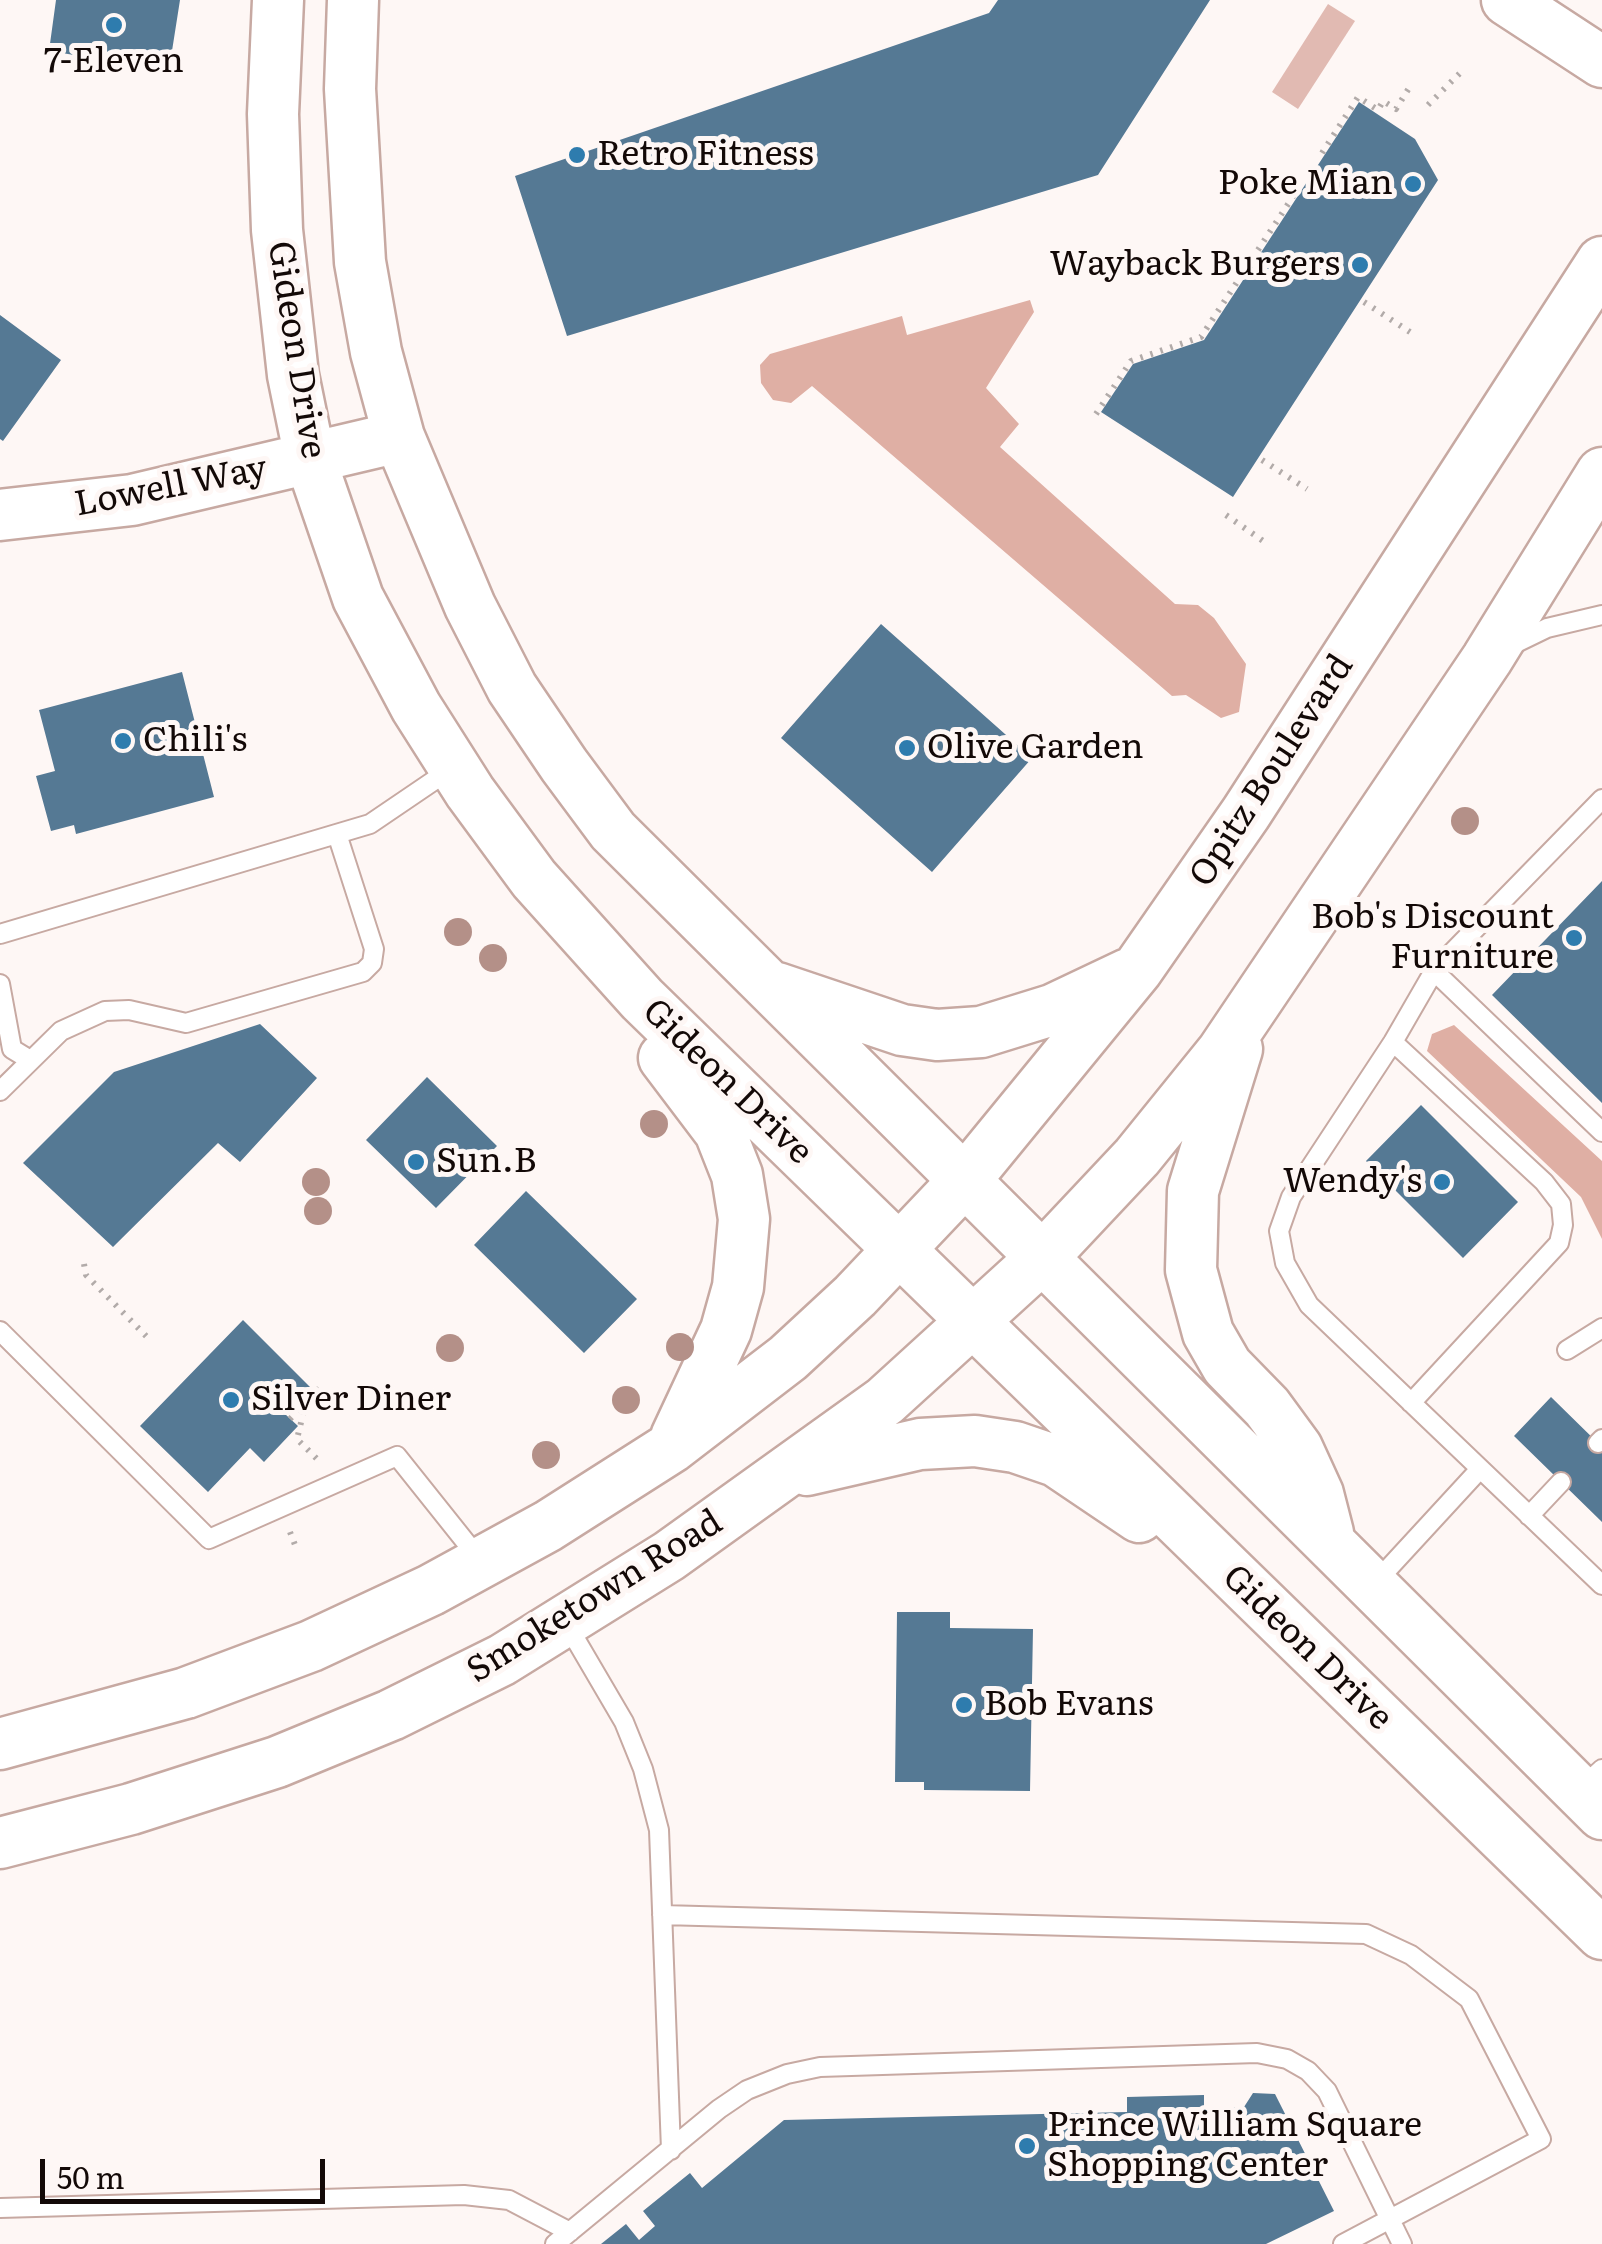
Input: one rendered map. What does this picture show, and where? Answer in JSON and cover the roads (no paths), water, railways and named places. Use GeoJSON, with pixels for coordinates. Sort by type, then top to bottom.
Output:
{"type":"FeatureCollection","features":[{"type":"Feature","properties":{"kind":"main road","name":"Gideon Drive"},"geometry":{"type":"LineString","coordinates":[[278,0],[273,114],[277,230],[292,375],[310,458],[358,598],[416,707],[454,767],[534,879],[611,968],[1602,1934]]}},
{"type":"Feature","properties":{"kind":"main road"},"geometry":{"type":"LineString","coordinates":[[353,0],[350,89],[360,262],[376,352],[399,437],[470,606],[512,688],[564,765],[613,831],[1330,1543],[1594,1791]]}},
{"type":"Feature","properties":{"kind":"main road"},"geometry":{"type":"LineString","coordinates":[[1507,0],[1602,62]]}},
{"type":"Feature","properties":{"kind":"main road","name":"Opitz Boulevard"},"geometry":{"type":"LineString","coordinates":[[900,1250],[965,1180],[1137,970],[1246,812],[1602,262]]}},
{"type":"Feature","properties":{"kind":"main road","name":"Lowell Way"},"geometry":{"type":"LineString","coordinates":[[0,514],[132,500],[399,437]]}},
{"type":"Feature","properties":{"kind":"main road"},"geometry":{"type":"LineString","coordinates":[[974,1324],[1043,1258],[1137,1157],[1249,1012],[1487,658],[1602,474]]}},
{"type":"Feature","properties":{"kind":"main road"},"geometry":{"type":"LineString","coordinates":[[611,968],[657,1049],[696,1094],[720,1132],[736,1175],[744,1219],[738,1287],[726,1330],[672,1447]]}},
{"type":"Feature","properties":{"kind":"main road"},"geometry":{"type":"LineString","coordinates":[[768,985],[902,1030],[937,1035],[981,1032],[1052,1010],[1137,970]]}},
{"type":"Feature","properties":{"kind":"main road"},"geometry":{"type":"LineString","coordinates":[[1249,1012],[1193,1192],[1191,1270],[1208,1333],[1227,1366],[1268,1407],[1296,1448],[1318,1494],[1330,1543]]}},
{"type":"Feature","properties":{"kind":"main road"},"geometry":{"type":"LineString","coordinates":[[0,1744],[186,1693],[310,1646],[548,1526],[672,1447],[788,1358],[900,1250]]}},
{"type":"Feature","properties":{"kind":"main road","name":"Smoketown Road"},"geometry":{"type":"LineString","coordinates":[[0,1843],[131,1809],[278,1762],[391,1715],[566,1623],[787,1474],[884,1401],[974,1324]]}},
{"type":"Feature","properties":{"kind":"main road"},"geometry":{"type":"LineString","coordinates":[[787,1474],[920,1444],[975,1441],[1015,1447],[1056,1462],[1130,1512],[1204,1547]]}},
{"type":"Feature","properties":{"kind":"lane"},"geometry":{"type":"LineString","coordinates":[[1487,658],[1546,628],[1602,615]]}},
{"type":"Feature","properties":{"kind":"lane"},"geometry":{"type":"LineString","coordinates":[[0,934],[370,824],[454,767]]}},
{"type":"Feature","properties":{"kind":"lane"},"geometry":{"type":"LineString","coordinates":[[1602,799],[1434,971],[1394,1042],[1291,1197],[1279,1231],[1285,1264],[1308,1305],[1602,1585]]}},
{"type":"Feature","properties":{"kind":"lane"},"geometry":{"type":"LineString","coordinates":[[0,1091],[61,1031],[105,1011],[129,1010],[186,1023],[364,972],[372,963],[374,949],[337,834]]}},
{"type":"Feature","properties":{"kind":"lane"},"geometry":{"type":"LineString","coordinates":[[1434,971],[1602,1132]]}},
{"type":"Feature","properties":{"kind":"lane"},"geometry":{"type":"LineString","coordinates":[[0,984],[12,1048],[30,1060]]}},
{"type":"Feature","properties":{"kind":"lane"},"geometry":{"type":"LineString","coordinates":[[1394,1042],[1544,1182],[1560,1204],[1563,1226],[1560,1243],[1411,1403]]}},
{"type":"Feature","properties":{"kind":"lane"},"geometry":{"type":"LineString","coordinates":[[1567,1350],[1602,1328]]}},
{"type":"Feature","properties":{"kind":"lane"},"geometry":{"type":"LineString","coordinates":[[0,1331],[209,1539],[397,1456],[482,1562]]}},
{"type":"Feature","properties":{"kind":"lane"},"geometry":{"type":"LineString","coordinates":[[1373,1585],[1480,1469]]}},
{"type":"Feature","properties":{"kind":"lane"},"geometry":{"type":"LineString","coordinates":[[1529,1516],[1561,1482]]}},
{"type":"Feature","properties":{"kind":"lane"},"geometry":{"type":"LineString","coordinates":[[566,1623],[624,1722],[643,1769],[659,1830],[671,2150]]}},
{"type":"Feature","properties":{"kind":"lane"},"geometry":{"type":"LineString","coordinates":[[662,1914],[1366,1934],[1410,1955],[1469,1999],[1542,2139],[1344,2244]]}},
{"type":"Feature","properties":{"kind":"lane"},"geometry":{"type":"LineString","coordinates":[[0,2208],[464,2195],[509,2200],[562,2238],[747,2090],[820,2067],[1257,2053],[1287,2059],[1308,2071],[1327,2091],[1402,2244]]}},
{"type":"Feature","properties":{"kind":"place","name":"7-Eleven"},"geometry":{"type":"Point","coordinates":[114,25]}},
{"type":"Feature","properties":{"kind":"place","name":"Retro Fitness"},"geometry":{"type":"Point","coordinates":[577,155]}},
{"type":"Feature","properties":{"kind":"place","name":"Poke Mian"},"geometry":{"type":"Point","coordinates":[1413,184]}},
{"type":"Feature","properties":{"kind":"place","name":"Wayback Burgers"},"geometry":{"type":"Point","coordinates":[1360,265]}},
{"type":"Feature","properties":{"kind":"place","name":"Chili's"},"geometry":{"type":"Point","coordinates":[123,741]}},
{"type":"Feature","properties":{"kind":"place","name":"Olive Garden"},"geometry":{"type":"Point","coordinates":[907,748]}},
{"type":"Feature","properties":{"kind":"place","name":"Bob's Discount Furniture"},"geometry":{"type":"Point","coordinates":[1574,938]}},
{"type":"Feature","properties":{"kind":"place","name":"Sun.B"},"geometry":{"type":"Point","coordinates":[416,1162]}},
{"type":"Feature","properties":{"kind":"place","name":"Wendy's"},"geometry":{"type":"Point","coordinates":[1442,1182]}},
{"type":"Feature","properties":{"kind":"place","name":"Silver Diner"},"geometry":{"type":"Point","coordinates":[231,1400]}},
{"type":"Feature","properties":{"kind":"place","name":"Bob Evans"},"geometry":{"type":"Point","coordinates":[964,1705]}},
{"type":"Feature","properties":{"kind":"place","name":"Prince William Square Shopping Center"},"geometry":{"type":"Point","coordinates":[1027,2146]}}]}
